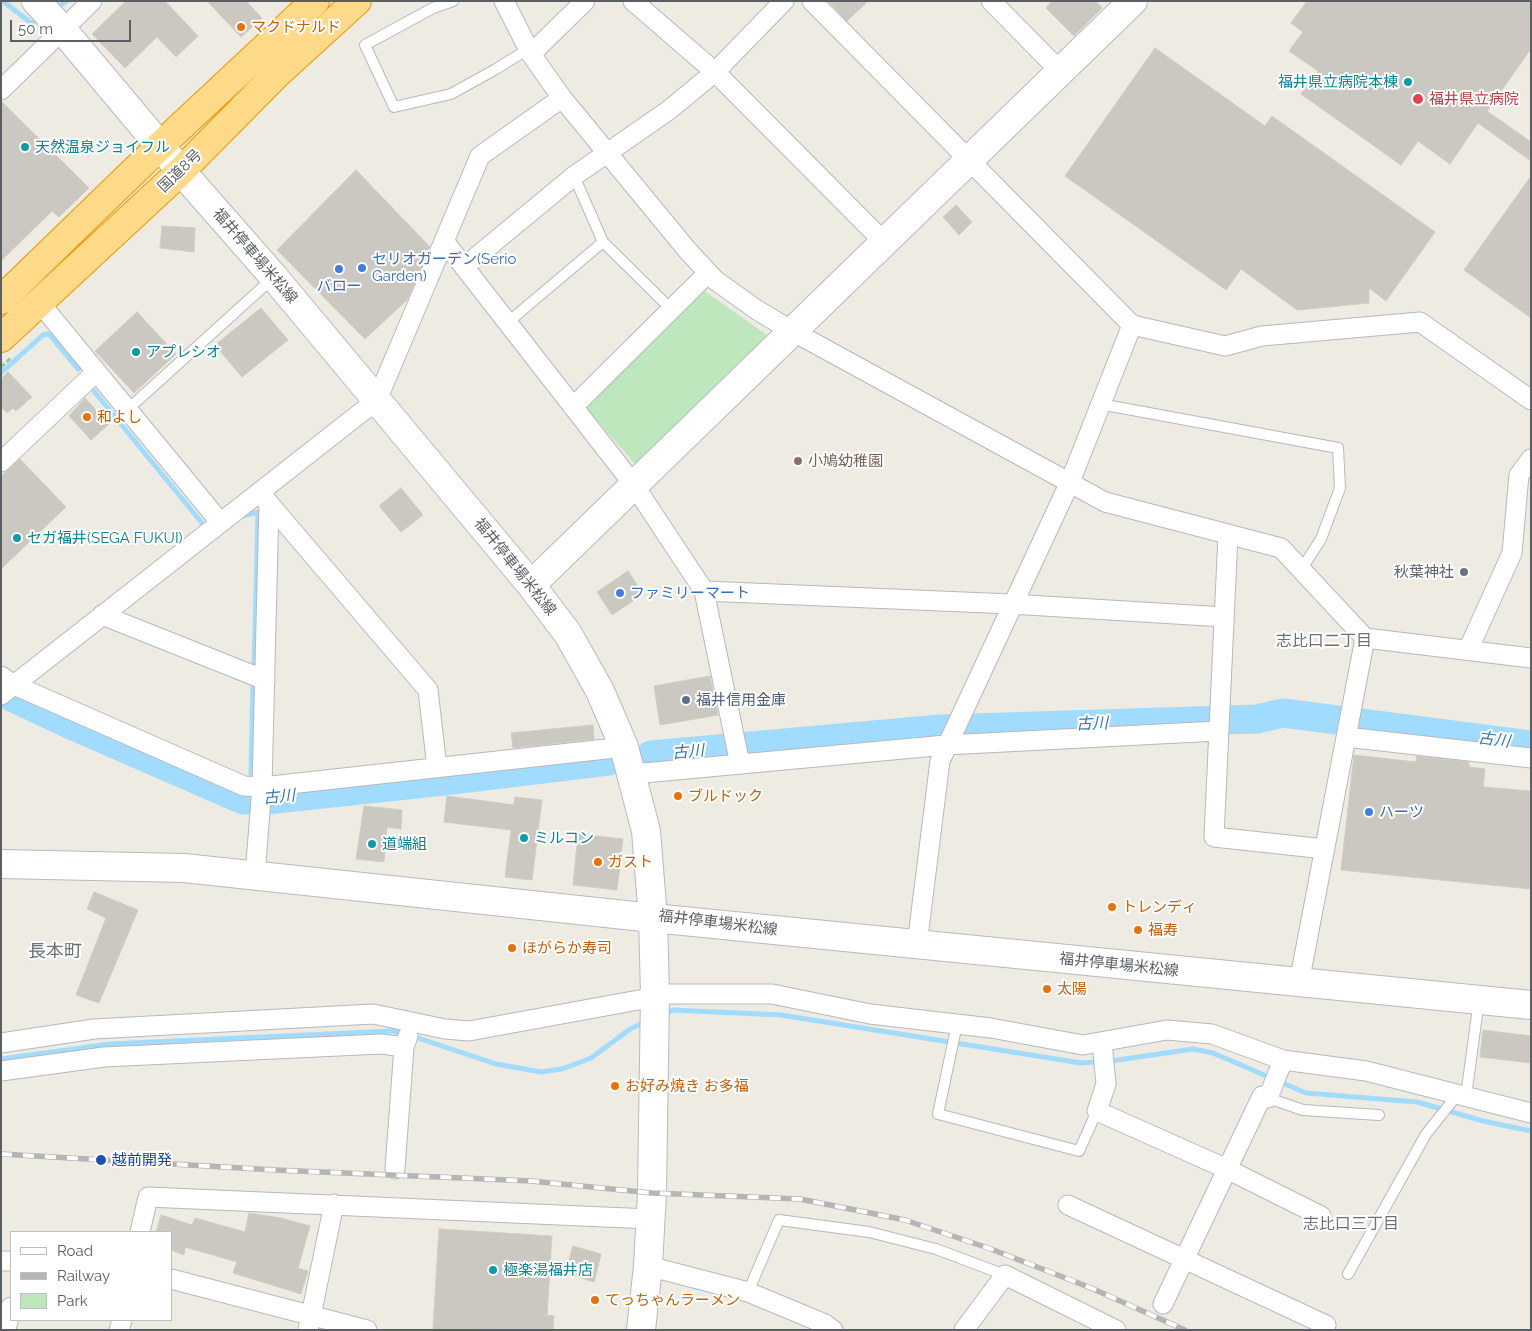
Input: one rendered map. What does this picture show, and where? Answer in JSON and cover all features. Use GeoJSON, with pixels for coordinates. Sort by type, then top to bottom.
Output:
{"type":"FeatureCollection","features":[{"type":"Feature","properties":{"kind":"highway","name":"国道8号"},"geometry":{"type":"LineString","coordinates":[[1,300],[161,145],[315,1]]}},
{"type":"Feature","properties":{"kind":"highway","name":"国道8号"},"geometry":{"type":"LineString","coordinates":[[1,338],[181,171],[277,74],[357,1]]}},
{"type":"Feature","properties":{"kind":"highway"},"geometry":{"type":"LineString","coordinates":[[1,283],[44,257]]}},
{"type":"Feature","properties":{"kind":"street","name":"福井停車場米松線"},"geometry":{"type":"LineString","coordinates":[[36,1],[62,28],[181,171],[274,277],[377,400],[530,585],[581,654],[607,704],[624,747],[632,774],[649,849],[653,918],[1531,1005]]}},
{"type":"Feature","properties":{"kind":"street"},"geometry":{"type":"LineString","coordinates":[[1,90],[62,28],[92,1]]}},
{"type":"Feature","properties":{"kind":"street"},"geometry":{"type":"LineString","coordinates":[[504,1],[529,51],[562,98],[708,273],[757,310],[1105,502],[1280,548],[1365,638],[1531,658]]}},
{"type":"Feature","properties":{"kind":"street"},"geometry":{"type":"LineString","coordinates":[[529,51],[585,1]]}},
{"type":"Feature","properties":{"kind":"street"},"geometry":{"type":"LineString","coordinates":[[633,1],[715,72],[884,242]]}},
{"type":"Feature","properties":{"kind":"street"},"geometry":{"type":"LineString","coordinates":[[812,1],[1132,324],[1225,346],[1262,336],[1420,322],[1531,400]]}},
{"type":"Feature","properties":{"kind":"street"},"geometry":{"type":"LineString","coordinates":[[991,1],[1060,71]]}},
{"type":"Feature","properties":{"kind":"street"},"geometry":{"type":"LineString","coordinates":[[530,585],[1133,1]]}},
{"type":"Feature","properties":{"kind":"street"},"geometry":{"type":"LineString","coordinates":[[464,267],[574,176],[669,110],[715,72],[774,4]]}},
{"type":"Feature","properties":{"kind":"street"},"geometry":{"type":"LineString","coordinates":[[6,685],[102,615],[220,522],[264,497],[377,400],[480,156],[562,98]]}},
{"type":"Feature","properties":{"kind":"street"},"geometry":{"type":"LineString","coordinates":[[444,241],[634,485],[704,591],[740,764]]}},
{"type":"Feature","properties":{"kind":"street"},"geometry":{"type":"LineString","coordinates":[[573,407],[708,273]]}},
{"type":"Feature","properties":{"kind":"street"},"geometry":{"type":"LineString","coordinates":[[39,302],[220,522]]}},
{"type":"Feature","properties":{"kind":"street"},"geometry":{"type":"LineString","coordinates":[[917,945],[940,761],[1011,604],[1070,482],[1132,324]]}},
{"type":"Feature","properties":{"kind":"street"},"geometry":{"type":"LineString","coordinates":[[1,462],[96,372]]}},
{"type":"Feature","properties":{"kind":"street"},"geometry":{"type":"LineString","coordinates":[[1468,650],[1512,553],[1519,474],[1531,459]]}},
{"type":"Feature","properties":{"kind":"street"},"geometry":{"type":"LineString","coordinates":[[255,875],[262,787],[265,680],[264,497]]}},
{"type":"Feature","properties":{"kind":"street"},"geometry":{"type":"LineString","coordinates":[[264,497],[428,690],[437,768]]}},
{"type":"Feature","properties":{"kind":"street"},"geometry":{"type":"LineString","coordinates":[[1228,534],[1214,837],[1325,849]]}},
{"type":"Feature","properties":{"kind":"street"},"geometry":{"type":"LineString","coordinates":[[704,591],[1011,604],[1224,617]]}},
{"type":"Feature","properties":{"kind":"street"},"geometry":{"type":"LineString","coordinates":[[102,615],[265,680]]}},
{"type":"Feature","properties":{"kind":"street"},"geometry":{"type":"LineString","coordinates":[[1299,983],[1365,638]]}},
{"type":"Feature","properties":{"kind":"street"},"geometry":{"type":"LineString","coordinates":[[6,685],[244,786],[262,787],[624,747]]}},
{"type":"Feature","properties":{"kind":"street"},"geometry":{"type":"LineString","coordinates":[[632,774],[946,745],[1218,731]]}},
{"type":"Feature","properties":{"kind":"street"},"geometry":{"type":"LineString","coordinates":[[1346,737],[1531,758]]}},
{"type":"Feature","properties":{"kind":"street"},"geometry":{"type":"LineString","coordinates":[[1,864],[184,868],[653,918],[655,996],[650,1219],[648,1266],[640,1330]]}},
{"type":"Feature","properties":{"kind":"street"},"geometry":{"type":"LineString","coordinates":[[1,1044],[94,1029],[373,1014],[470,1031],[655,996],[772,994],[870,1014],[991,1028],[1083,1045],[1167,1030],[1212,1034],[1284,1060],[1366,1071],[1531,1114]]}},
{"type":"Feature","properties":{"kind":"street"},"geometry":{"type":"LineString","coordinates":[[395,1169],[404,1048],[412,1022]]}},
{"type":"Feature","properties":{"kind":"street"},"geometry":{"type":"LineString","coordinates":[[1102,1042],[1106,1084],[1097,1111],[1227,1170],[1321,1216]]}},
{"type":"Feature","properties":{"kind":"street"},"geometry":{"type":"LineString","coordinates":[[1,1071],[104,1057],[381,1044],[404,1048]]}},
{"type":"Feature","properties":{"kind":"street"},"geometry":{"type":"LineString","coordinates":[[1163,1304],[1262,1096],[1268,1098],[1284,1060]]}},
{"type":"Feature","properties":{"kind":"street"},"geometry":{"type":"LineString","coordinates":[[140,1231],[148,1197],[650,1219]]}},
{"type":"Feature","properties":{"kind":"street"},"geometry":{"type":"LineString","coordinates":[[310,1322],[334,1204]]}},
{"type":"Feature","properties":{"kind":"street"},"geometry":{"type":"LineString","coordinates":[[1068,1205],[1326,1325],[1324,1330]]}},
{"type":"Feature","properties":{"kind":"street"},"geometry":{"type":"LineString","coordinates":[[648,1266],[748,1292],[825,1324],[833,1330]]}},
{"type":"Feature","properties":{"kind":"street"},"geometry":{"type":"LineString","coordinates":[[964,1330],[1005,1276],[1116,1330]]}},
{"type":"Feature","properties":{"kind":"street"},"geometry":{"type":"LineString","coordinates":[[172,1279],[310,1322],[367,1330]]}},
{"type":"Feature","properties":{"kind":"street"},"geometry":{"type":"LineString","coordinates":[[6,1330],[10,1312]]}},
{"type":"Feature","properties":{"kind":"lane"},"geometry":{"type":"LineString","coordinates":[[453,1],[433,8],[364,45],[394,107],[451,94],[529,51]]}},
{"type":"Feature","properties":{"kind":"lane"},"geometry":{"type":"LineString","coordinates":[[574,176],[603,242],[671,309]]}},
{"type":"Feature","properties":{"kind":"lane"},"geometry":{"type":"LineString","coordinates":[[507,322],[603,242]]}},
{"type":"Feature","properties":{"kind":"lane"},"geometry":{"type":"LineString","coordinates":[[127,410],[274,277]]}},
{"type":"Feature","properties":{"kind":"lane"},"geometry":{"type":"LineString","coordinates":[[1100,404],[1338,448],[1340,488],[1321,540],[1300,570]]}},
{"type":"Feature","properties":{"kind":"lane"},"geometry":{"type":"LineString","coordinates":[[1348,1274],[1426,1134],[1462,1095],[1480,1000]]}},
{"type":"Feature","properties":{"kind":"lane"},"geometry":{"type":"LineString","coordinates":[[957,1024],[938,1114],[1079,1151],[1097,1111]]}},
{"type":"Feature","properties":{"kind":"lane"},"geometry":{"type":"LineString","coordinates":[[1268,1098],[1303,1110],[1379,1115]]}},
{"type":"Feature","properties":{"kind":"lane"},"geometry":{"type":"LineString","coordinates":[[748,1292],[780,1220],[869,1232],[936,1249],[1005,1276]]}},
{"type":"Feature","properties":{"kind":"green space"},"geometry":{"type":"Polygon","coordinates":[[[703,290],[767,335],[635,464],[585,407],[703,290]]]}},
{"type":"Feature","properties":{"kind":"building"},"geometry":{"type":"Polygon","coordinates":[[[126,1],[165,1],[198,36],[176,57],[157,37],[125,68],[92,34],[126,1]]]}},
{"type":"Feature","properties":{"kind":"building","name":"マクドナルド"},"geometry":{"type":"Polygon","coordinates":[[[207,1],[246,1],[262,18],[241,37],[207,1]]]}},
{"type":"Feature","properties":{"kind":"building"},"geometry":{"type":"Polygon","coordinates":[[[828,1],[868,1],[847,21],[828,1]]]}},
{"type":"Feature","properties":{"kind":"building"},"geometry":{"type":"Polygon","coordinates":[[[1052,1],[1096,1],[1102,8],[1074,36],[1046,8],[1052,1]]]}},
{"type":"Feature","properties":{"kind":"building","name":"福井県立病院本棟"},"geometry":{"type":"Polygon","coordinates":[[[1307,1],[1531,1],[1531,49],[1487,111],[1531,142],[1531,161],[1478,123],[1450,164],[1418,141],[1401,165],[1301,94],[1318,71],[1289,51],[1303,32],[1291,23],[1307,1]]]}},
{"type":"Feature","properties":{"kind":"building"},"geometry":{"type":"Polygon","coordinates":[[[1155,48],[1265,126],[1272,116],[1435,232],[1386,301],[1369,288],[1369,303],[1297,310],[1241,269],[1226,290],[1065,176],[1155,48]]]}},
{"type":"Feature","properties":{"kind":"building","name":"天然温泉ジョイフル"},"geometry":{"type":"Polygon","coordinates":[[[1,101],[89,188],[59,217],[52,211],[1,261],[1,101]]]}},
{"type":"Feature","properties":{"kind":"building","name":"セリオガーデン(Serio Garden)"},"geometry":{"type":"Polygon","coordinates":[[[356,170],[430,247],[407,300],[365,339],[277,250],[356,170]]]}},
{"type":"Feature","properties":{"kind":"building"},"geometry":{"type":"Polygon","coordinates":[[[1531,176],[1531,318],[1464,270],[1531,176]]]}},
{"type":"Feature","properties":{"kind":"building"},"geometry":{"type":"Polygon","coordinates":[[[956,205],[972,222],[959,235],[943,217],[956,205]]]}},
{"type":"Feature","properties":{"kind":"building"},"geometry":{"type":"Polygon","coordinates":[[[162,226],[195,228],[194,252],[160,248],[162,226]]]}},
{"type":"Feature","properties":{"kind":"building"},"geometry":{"type":"Polygon","coordinates":[[[261,308],[288,340],[242,377],[215,345],[261,308]]]}},
{"type":"Feature","properties":{"kind":"building","name":"アプレシオ"},"geometry":{"type":"Polygon","coordinates":[[[137,312],[176,354],[134,393],[95,351],[137,312]]]}},
{"type":"Feature","properties":{"kind":"building"},"geometry":{"type":"Polygon","coordinates":[[[8,372],[32,397],[16,411],[13,408],[7,413],[1,407],[1,379],[8,372]]]}},
{"type":"Feature","properties":{"kind":"building"},"geometry":{"type":"Polygon","coordinates":[[[85,398],[109,424],[91,440],[69,416],[85,398]]]}},
{"type":"Feature","properties":{"kind":"building","name":"セガ福井(SEGA FUKUI)"},"geometry":{"type":"Polygon","coordinates":[[[20,459],[66,507],[1,569],[1,476],[20,459]]]}},
{"type":"Feature","properties":{"kind":"building"},"geometry":{"type":"Polygon","coordinates":[[[401,488],[423,515],[401,532],[379,506],[401,488]]]}},
{"type":"Feature","properties":{"kind":"building","name":"ファミリーマート"},"geometry":{"type":"Polygon","coordinates":[[[628,571],[643,594],[612,615],[597,592],[628,571]]]}},
{"type":"Feature","properties":{"kind":"building","name":"福井信用金庫"},"geometry":{"type":"Polygon","coordinates":[[[710,676],[718,715],[660,725],[654,686],[710,676]]]}},
{"type":"Feature","properties":{"kind":"building"},"geometry":{"type":"Polygon","coordinates":[[[593,725],[594,739],[513,748],[511,733],[593,725]]]}},
{"type":"Feature","properties":{"kind":"building"},"geometry":{"type":"Polygon","coordinates":[[[1354,755],[1416,762],[1417,756],[1469,762],[1469,767],[1485,769],[1483,787],[1531,791],[1531,889],[1341,870],[1354,755]]]}},
{"type":"Feature","properties":{"kind":"building"},"geometry":{"type":"Polygon","coordinates":[[[447,796],[514,805],[515,797],[542,800],[532,880],[505,877],[511,830],[444,822],[447,796]]]}},
{"type":"Feature","properties":{"kind":"building","name":"道端組"},"geometry":{"type":"Polygon","coordinates":[[[364,806],[402,810],[401,829],[387,827],[384,862],[356,859],[364,806]]]}},
{"type":"Feature","properties":{"kind":"building","name":"ガスト"},"geometry":{"type":"Polygon","coordinates":[[[578,834],[623,839],[617,890],[573,885],[578,834]]]}},
{"type":"Feature","properties":{"kind":"building"},"geometry":{"type":"Polygon","coordinates":[[[94,892],[138,910],[99,1003],[76,995],[106,918],[87,909],[94,892]]]}},
{"type":"Feature","properties":{"kind":"building"},"geometry":{"type":"Polygon","coordinates":[[[1483,1030],[1531,1036],[1531,1063],[1480,1057],[1483,1030]]]}},
{"type":"Feature","properties":{"kind":"building"},"geometry":{"type":"Polygon","coordinates":[[[249,1213],[281,1218],[310,1226],[298,1268],[308,1271],[301,1294],[233,1273],[237,1262],[185,1247],[184,1255],[172,1250],[172,1231],[156,1231],[161,1215],[192,1225],[195,1218],[245,1232],[249,1213]]]}},
{"type":"Feature","properties":{"kind":"building","name":"極楽湯福井店"},"geometry":{"type":"Polygon","coordinates":[[[439,1229],[552,1236],[547,1315],[554,1316],[553,1330],[433,1329],[439,1229]]]}},
{"type":"Feature","properties":{"kind":"building"},"geometry":{"type":"Polygon","coordinates":[[[573,1246],[601,1254],[594,1282],[565,1273],[573,1246]]]}},
{"type":"Feature","properties":{"kind":"waterway"},"geometry":{"type":"LineString","coordinates":[[3,1],[31,23],[39,18]]}},
{"type":"Feature","properties":{"kind":"waterway"},"geometry":{"type":"LineString","coordinates":[[55,8],[67,1]]}},
{"type":"Feature","properties":{"kind":"waterway"},"geometry":{"type":"LineString","coordinates":[[1,373],[43,335],[49,334],[78,369]]}},
{"type":"Feature","properties":{"kind":"waterway"},"geometry":{"type":"LineString","coordinates":[[93,390],[202,523]]}},
{"type":"Feature","properties":{"kind":"waterway"},"geometry":{"type":"LineString","coordinates":[[242,516],[258,512],[254,671]]}},
{"type":"Feature","properties":{"kind":"waterway"},"geometry":{"type":"LineString","coordinates":[[251,774],[253,680]]}},
{"type":"Feature","properties":{"kind":"waterway","name":"古川"},"geometry":{"type":"LineString","coordinates":[[1,692],[64,722],[243,800],[266,800],[435,782],[609,761]]}},
{"type":"Feature","properties":{"kind":"waterway","name":"古川"},"geometry":{"type":"LineString","coordinates":[[651,755],[940,729],[1257,719],[1283,713],[1531,745]]}},
{"type":"Feature","properties":{"kind":"waterway"},"geometry":{"type":"LineString","coordinates":[[662,1015],[673,1010],[781,1015],[1081,1063],[1111,1061],[1193,1049],[1213,1053],[1306,1093],[1417,1102],[1483,1121],[1531,1131]]}},
{"type":"Feature","properties":{"kind":"waterway"},"geometry":{"type":"LineString","coordinates":[[412,1036],[496,1064],[541,1072],[562,1069],[591,1058],[630,1029],[645,1022]]}},
{"type":"Feature","properties":{"kind":"waterway"},"geometry":{"type":"LineString","coordinates":[[1,1059],[110,1044],[392,1031],[404,1034]]}},
{"type":"Feature","properties":{"kind":"railway"},"geometry":{"type":"LineString","coordinates":[[1,1154],[275,1170],[531,1181],[652,1193],[800,1199],[905,1220],[991,1249],[1091,1288],[1185,1330]]}},
{"type":"Feature","properties":{"kind":"place","name":"マクドナルド"},"geometry":{"type":"Point","coordinates":[241,27]}},
{"type":"Feature","properties":{"kind":"place","name":"福井県立病院本棟"},"geometry":{"type":"Point","coordinates":[1408,82]}},
{"type":"Feature","properties":{"kind":"place","name":"福井県立病院"},"geometry":{"type":"Point","coordinates":[1418,99]}},
{"type":"Feature","properties":{"kind":"place","name":"天然温泉ジョイフル"},"geometry":{"type":"Point","coordinates":[25,147]}},
{"type":"Feature","properties":{"kind":"place","name":"セリオガーデン(Serio Garden)"},"geometry":{"type":"Point","coordinates":[362,268]}},
{"type":"Feature","properties":{"kind":"place","name":"バロー"},"geometry":{"type":"Point","coordinates":[339,269]}},
{"type":"Feature","properties":{"kind":"place","name":"アプレシオ"},"geometry":{"type":"Point","coordinates":[136,352]}},
{"type":"Feature","properties":{"kind":"place","name":"和よし"},"geometry":{"type":"Point","coordinates":[87,417]}},
{"type":"Feature","properties":{"kind":"place","name":"小鳩幼稚園"},"geometry":{"type":"Point","coordinates":[798,461]}},
{"type":"Feature","properties":{"kind":"place","name":"セガ福井(SEGA FUKUI)"},"geometry":{"type":"Point","coordinates":[17,538]}},
{"type":"Feature","properties":{"kind":"place","name":"秋葉神社"},"geometry":{"type":"Point","coordinates":[1464,572]}},
{"type":"Feature","properties":{"kind":"place","name":"ファミリーマート"},"geometry":{"type":"Point","coordinates":[620,593]}},
{"type":"Feature","properties":{"kind":"place","name":"福井信用金庫"},"geometry":{"type":"Point","coordinates":[686,700]}},
{"type":"Feature","properties":{"kind":"place","name":"ブルドック"},"geometry":{"type":"Point","coordinates":[678,796]}},
{"type":"Feature","properties":{"kind":"place","name":"ハーツ"},"geometry":{"type":"Point","coordinates":[1369,812]}},
{"type":"Feature","properties":{"kind":"place","name":"ミルコン"},"geometry":{"type":"Point","coordinates":[524,838]}},
{"type":"Feature","properties":{"kind":"place","name":"道端組"},"geometry":{"type":"Point","coordinates":[372,844]}},
{"type":"Feature","properties":{"kind":"place","name":"ガスト"},"geometry":{"type":"Point","coordinates":[598,862]}},
{"type":"Feature","properties":{"kind":"place","name":"トレンディ"},"geometry":{"type":"Point","coordinates":[1112,907]}},
{"type":"Feature","properties":{"kind":"place","name":"福寿"},"geometry":{"type":"Point","coordinates":[1138,930]}},
{"type":"Feature","properties":{"kind":"place","name":"ほがらか寿司"},"geometry":{"type":"Point","coordinates":[512,948]}},
{"type":"Feature","properties":{"kind":"place","name":"太陽"},"geometry":{"type":"Point","coordinates":[1047,989]}},
{"type":"Feature","properties":{"kind":"place","name":"お好み焼き お多福"},"geometry":{"type":"Point","coordinates":[615,1086]}},
{"type":"Feature","properties":{"kind":"place","name":"越前開発"},"geometry":{"type":"Point","coordinates":[101,1160]}},
{"type":"Feature","properties":{"kind":"place","name":"極楽湯福井店"},"geometry":{"type":"Point","coordinates":[493,1270]}},
{"type":"Feature","properties":{"kind":"place","name":"てっちゃんラーメン"},"geometry":{"type":"Point","coordinates":[595,1300]}},
{"type":"Feature","properties":{"kind":"district","name":"志比口二丁目"},"geometry":{"type":"Point","coordinates":[1324,641]}},
{"type":"Feature","properties":{"kind":"district","name":"長本町"},"geometry":{"type":"Point","coordinates":[55,952]}},
{"type":"Feature","properties":{"kind":"district","name":"志比口三丁目"},"geometry":{"type":"Point","coordinates":[1351,1224]}}]}
